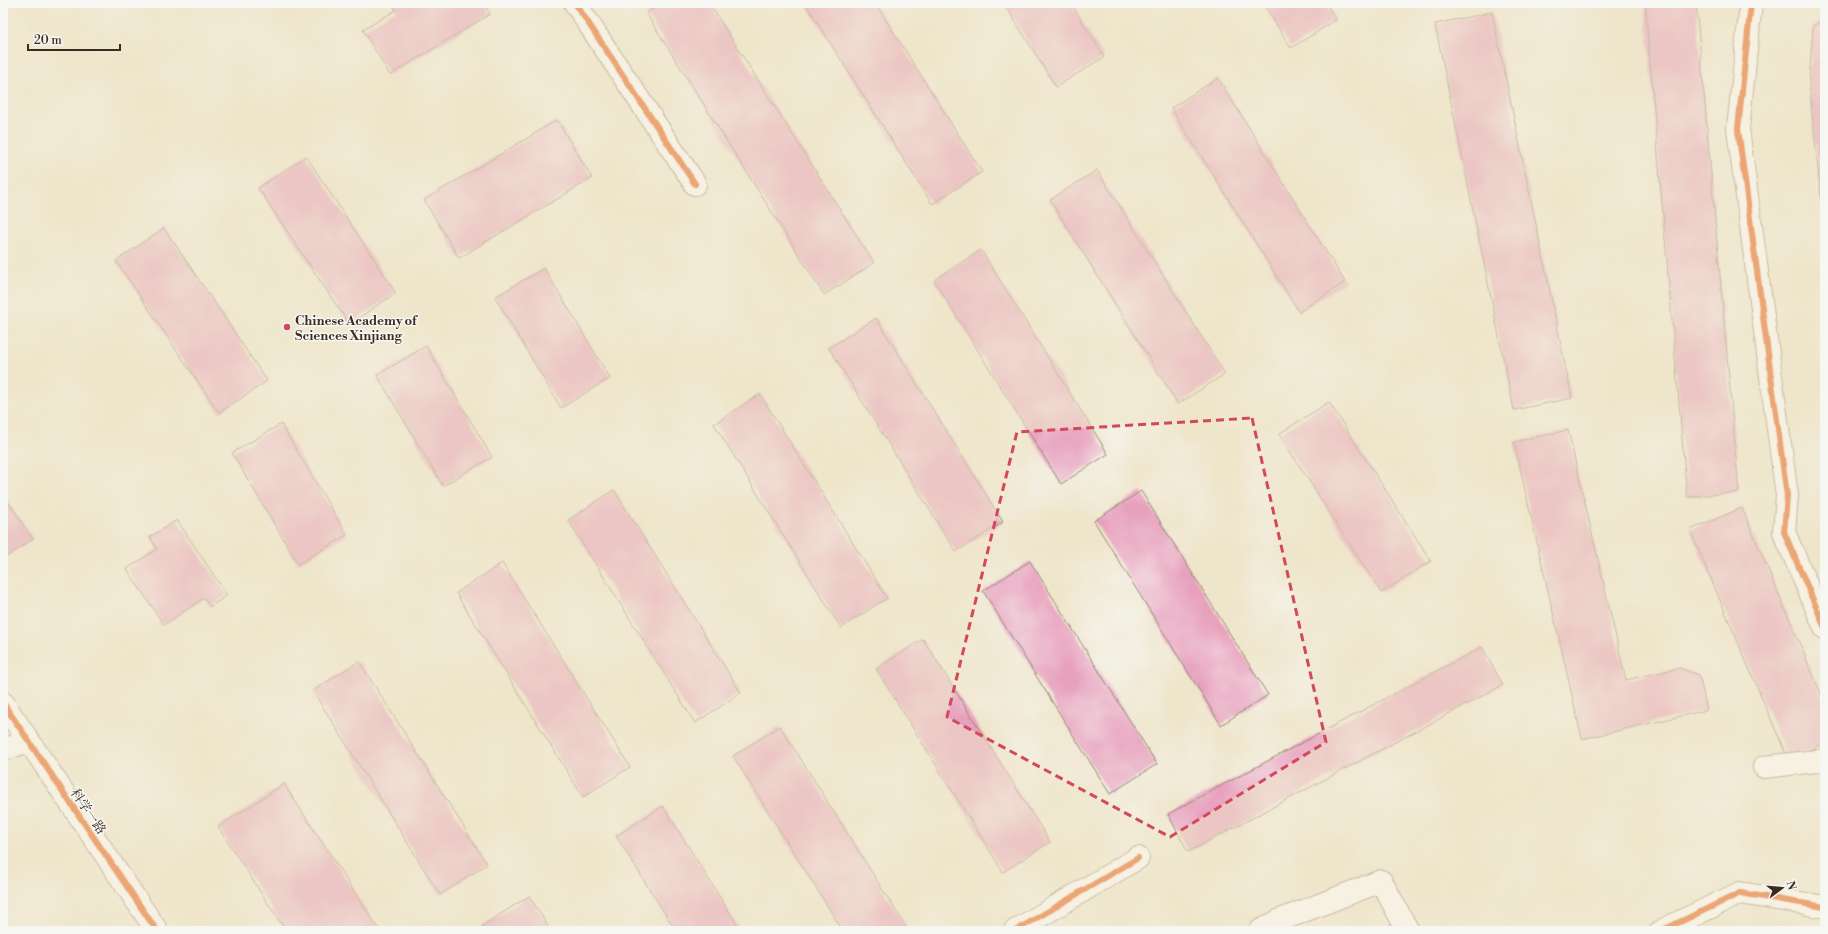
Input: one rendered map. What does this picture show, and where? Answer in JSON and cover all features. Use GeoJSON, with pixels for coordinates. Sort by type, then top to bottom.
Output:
{"type":"FeatureCollection","features":[{"type":"Feature","properties":{"kind":"street"},"geometry":{"type":"LineString","coordinates":[[575,3],[695,184]]}},
{"type":"Feature","properties":{"kind":"street"},"geometry":{"type":"LineString","coordinates":[[1751,3],[1738,129],[1787,496],[1784,532],[1825,628]]}},
{"type":"Feature","properties":{"kind":"street","name":"科学一路"},"geometry":{"type":"LineString","coordinates":[[3,703],[157,931]]}},
{"type":"Feature","properties":{"kind":"street"},"geometry":{"type":"LineString","coordinates":[[3,750],[28,741]]}},
{"type":"Feature","properties":{"kind":"street"},"geometry":{"type":"LineString","coordinates":[[1764,767],[1825,760]]}},
{"type":"Feature","properties":{"kind":"street"},"geometry":{"type":"LineString","coordinates":[[1015,931],[1138,858]]}},
{"type":"Feature","properties":{"kind":"street"},"geometry":{"type":"LineString","coordinates":[[1260,931],[1278,922],[1381,881],[1408,931]]}},
{"type":"Feature","properties":{"kind":"street"},"geometry":{"type":"LineString","coordinates":[[1661,931],[1740,893],[1825,907]]}},
{"type":"Feature","properties":{"kind":"highlighted area"},"geometry":{"type":"Polygon","coordinates":[[[1252,418],[1326,742],[1170,837],[947,717],[1017,432],[1252,418]]]}},
{"type":"Feature","properties":{"kind":"building"},"geometry":{"type":"Polygon","coordinates":[[[392,3],[484,3],[490,14],[390,75],[363,30],[396,10],[392,3]]]}},
{"type":"Feature","properties":{"kind":"building"},"geometry":{"type":"Polygon","coordinates":[[[662,3],[709,3],[874,263],[824,295],[646,13],[662,3]]]}},
{"type":"Feature","properties":{"kind":"building"},"geometry":{"type":"Polygon","coordinates":[[[805,3],[875,3],[982,172],[932,204],[805,3]]]}},
{"type":"Feature","properties":{"kind":"building"},"geometry":{"type":"Polygon","coordinates":[[[1004,3],[1071,3],[1104,57],[1056,87],[1004,3]]]}},
{"type":"Feature","properties":{"kind":"building"},"geometry":{"type":"Polygon","coordinates":[[[1263,3],[1326,3],[1336,20],[1291,48],[1263,3]]]}},
{"type":"Feature","properties":{"kind":"building"},"geometry":{"type":"Polygon","coordinates":[[[1645,3],[1696,3],[1739,492],[1687,497],[1645,3]]]}},
{"type":"Feature","properties":{"kind":"building"},"geometry":{"type":"Polygon","coordinates":[[[1492,12],[1572,398],[1514,410],[1435,24],[1492,12]]]}},
{"type":"Feature","properties":{"kind":"building"},"geometry":{"type":"Polygon","coordinates":[[[1825,18],[1824,226],[1809,84],[1813,26],[1825,18]]]}},
{"type":"Feature","properties":{"kind":"building"},"geometry":{"type":"Polygon","coordinates":[[[1218,78],[1345,282],[1299,312],[1171,108],[1218,78]]]}},
{"type":"Feature","properties":{"kind":"building"},"geometry":{"type":"Polygon","coordinates":[[[557,120],[592,178],[459,258],[424,200],[557,120]]]}},
{"type":"Feature","properties":{"kind":"building"},"geometry":{"type":"Polygon","coordinates":[[[306,156],[396,293],[349,324],[258,188],[306,156]]]}},
{"type":"Feature","properties":{"kind":"building"},"geometry":{"type":"Polygon","coordinates":[[[1097,170],[1225,374],[1178,404],[1050,200],[1097,170]]]}},
{"type":"Feature","properties":{"kind":"building"},"geometry":{"type":"Polygon","coordinates":[[[164,228],[267,381],[219,413],[116,261],[164,228]]]}},
{"type":"Feature","properties":{"kind":"building"},"geometry":{"type":"Polygon","coordinates":[[[981,250],[1108,454],[1061,484],[934,280],[981,250]]]}},
{"type":"Feature","properties":{"kind":"building"},"geometry":{"type":"Polygon","coordinates":[[[544,268],[610,378],[561,408],[495,297],[544,268]]]}},
{"type":"Feature","properties":{"kind":"building"},"geometry":{"type":"Polygon","coordinates":[[[876,318],[1003,522],[956,552],[829,348],[876,318]]]}},
{"type":"Feature","properties":{"kind":"building"},"geometry":{"type":"Polygon","coordinates":[[[426,346],[492,457],[443,486],[377,375],[426,346]]]}},
{"type":"Feature","properties":{"kind":"building"},"geometry":{"type":"Polygon","coordinates":[[[760,394],[887,598],[841,628],[714,424],[760,394]]]}},
{"type":"Feature","properties":{"kind":"building"},"geometry":{"type":"Polygon","coordinates":[[[1329,402],[1431,561],[1381,593],[1279,434],[1329,402]]]}},
{"type":"Feature","properties":{"kind":"building"},"geometry":{"type":"Polygon","coordinates":[[[281,424],[347,535],[298,564],[232,453],[281,424]]]}},
{"type":"Feature","properties":{"kind":"building"},"geometry":{"type":"Polygon","coordinates":[[[1568,430],[1626,680],[1679,668],[1699,675],[1707,710],[1582,739],[1514,442],[1568,430]]]}},
{"type":"Feature","properties":{"kind":"building"},"geometry":{"type":"Polygon","coordinates":[[[614,490],[741,693],[695,723],[568,520],[614,490]]]}},
{"type":"Feature","properties":{"kind":"building"},"geometry":{"type":"Polygon","coordinates":[[[1141,491],[1268,695],[1221,725],[1094,521],[1141,491]]]}},
{"type":"Feature","properties":{"kind":"building"},"geometry":{"type":"Polygon","coordinates":[[[3,494],[33,539],[3,559],[3,494]]]}},
{"type":"Feature","properties":{"kind":"building"},"geometry":{"type":"Polygon","coordinates":[[[1742,508],[1825,703],[1825,743],[1788,759],[1690,530],[1742,508]]]}},
{"type":"Feature","properties":{"kind":"building"},"geometry":{"type":"Polygon","coordinates":[[[177,520],[227,595],[210,607],[204,598],[164,625],[127,569],[157,549],[150,537],[177,520]]]}},
{"type":"Feature","properties":{"kind":"building"},"geometry":{"type":"Polygon","coordinates":[[[1030,561],[1157,764],[1110,794],[983,591],[1030,561]]]}},
{"type":"Feature","properties":{"kind":"building"},"geometry":{"type":"Polygon","coordinates":[[[502,563],[630,767],[583,797],[456,593],[502,563]]]}},
{"type":"Feature","properties":{"kind":"building"},"geometry":{"type":"Polygon","coordinates":[[[923,639],[1050,842],[1003,872],[876,669],[923,639]]]}},
{"type":"Feature","properties":{"kind":"building"},"geometry":{"type":"Polygon","coordinates":[[[1482,647],[1503,685],[1188,852],[1168,814],[1482,647]]]}},
{"type":"Feature","properties":{"kind":"building"},"geometry":{"type":"Polygon","coordinates":[[[359,661],[487,864],[440,895],[313,691],[359,661]]]}},
{"type":"Feature","properties":{"kind":"building"},"geometry":{"type":"Polygon","coordinates":[[[780,726],[908,930],[843,931],[733,756],[780,726]]]}},
{"type":"Feature","properties":{"kind":"building"},"geometry":{"type":"Polygon","coordinates":[[[284,784],[380,931],[286,931],[218,827],[284,784]]]}},
{"type":"Feature","properties":{"kind":"building"},"geometry":{"type":"Polygon","coordinates":[[[663,806],[741,931],[676,931],[616,836],[663,806]]]}},
{"type":"Feature","properties":{"kind":"building"},"geometry":{"type":"Polygon","coordinates":[[[529,896],[551,931],[485,931],[482,926],[529,896]]]}},
{"type":"Feature","properties":{"kind":"cycle path"},"geometry":{"type":"LineString","coordinates":[[575,3],[695,184]]}},
{"type":"Feature","properties":{"kind":"cycle path"},"geometry":{"type":"LineString","coordinates":[[1751,3],[1738,129],[1787,496],[1784,532],[1825,628]]}},
{"type":"Feature","properties":{"kind":"cycle path"},"geometry":{"type":"LineString","coordinates":[[3,703],[157,931]]}},
{"type":"Feature","properties":{"kind":"cycle path"},"geometry":{"type":"LineString","coordinates":[[1015,931],[1138,858]]}},
{"type":"Feature","properties":{"kind":"cycle path"},"geometry":{"type":"LineString","coordinates":[[1661,931],[1740,893],[1825,907]]}},
{"type":"Feature","properties":{"kind":"place","name":"Chinese Academy of Sciences Xinjiang"},"geometry":{"type":"Point","coordinates":[287,327]}}]}
